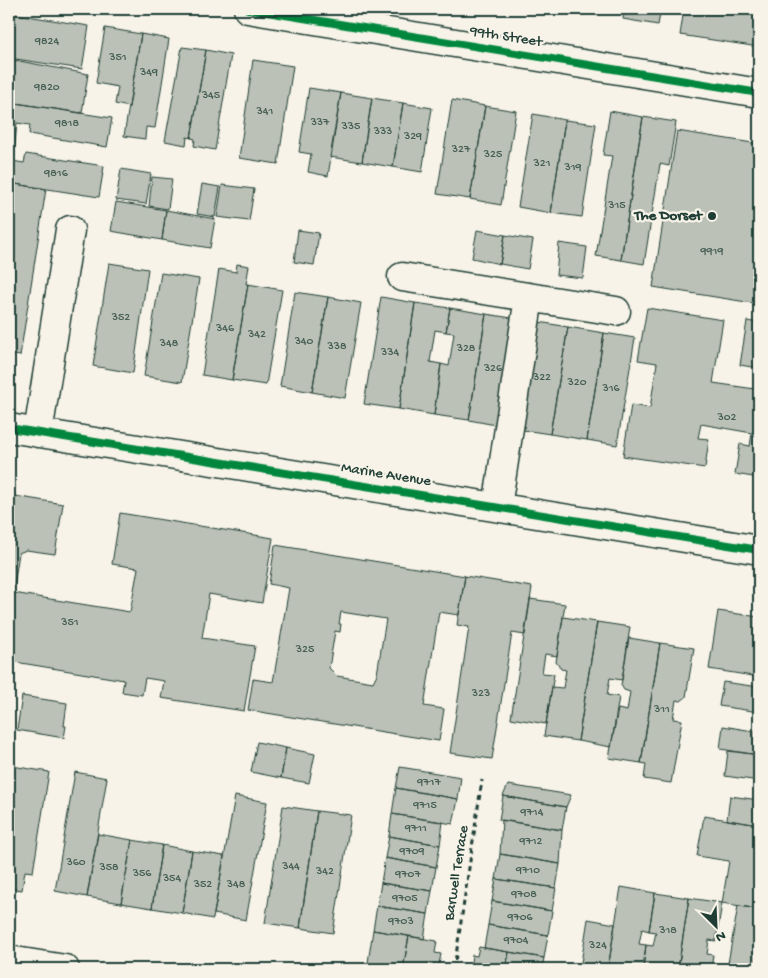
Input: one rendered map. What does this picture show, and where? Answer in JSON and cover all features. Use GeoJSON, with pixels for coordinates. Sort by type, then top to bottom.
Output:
{"type":"FeatureCollection","features":[{"type":"Feature","properties":{"kind":"street","name":"99th Street"},"geometry":{"type":"LineString","coordinates":[[248,9],[759,93]]}},
{"type":"Feature","properties":{"kind":"street"},"geometry":{"type":"LineString","coordinates":[[38,433],[70,230]]}},
{"type":"Feature","properties":{"kind":"street"},"geometry":{"type":"LineString","coordinates":[[402,277],[616,311]]}},
{"type":"Feature","properties":{"kind":"street"},"geometry":{"type":"LineString","coordinates":[[497,507],[529,297]]}},
{"type":"Feature","properties":{"kind":"street","name":"Marine Avenue"},"geometry":{"type":"LineString","coordinates":[[9,428],[759,550]]}},
{"type":"Feature","properties":{"kind":"street"},"geometry":{"type":"LineString","coordinates":[[9,960],[65,969]]}},
{"type":"Feature","properties":{"kind":"building"},"geometry":{"type":"Polygon","coordinates":[[[624,9],[661,9],[658,25],[623,19],[624,9]]]}},
{"type":"Feature","properties":{"kind":"building"},"geometry":{"type":"Polygon","coordinates":[[[684,9],[759,9],[759,47],[680,35],[684,9]]]}},
{"type":"Feature","properties":{"kind":"building"},"geometry":{"type":"Polygon","coordinates":[[[9,13],[89,26],[82,69],[9,58],[9,13]]]}},
{"type":"Feature","properties":{"kind":"building"},"geometry":{"type":"Polygon","coordinates":[[[105,28],[141,34],[129,107],[115,104],[118,87],[96,83],[105,28]]]}},
{"type":"Feature","properties":{"kind":"building"},"geometry":{"type":"Polygon","coordinates":[[[141,34],[169,39],[155,128],[146,127],[145,139],[124,136],[141,34]]]}},
{"type":"Feature","properties":{"kind":"building"},"geometry":{"type":"Polygon","coordinates":[[[182,47],[206,50],[191,138],[187,137],[186,145],[165,141],[182,47]]]}},
{"type":"Feature","properties":{"kind":"building"},"geometry":{"type":"Polygon","coordinates":[[[206,50],[231,55],[215,150],[194,146],[195,139],[191,138],[206,50]]]}},
{"type":"Feature","properties":{"kind":"building"},"geometry":{"type":"Polygon","coordinates":[[[9,59],[88,74],[82,113],[9,102],[9,59]]]}},
{"type":"Feature","properties":{"kind":"building"},"geometry":{"type":"Polygon","coordinates":[[[253,60],[293,66],[278,164],[239,158],[253,60]]]}},
{"type":"Feature","properties":{"kind":"building"},"geometry":{"type":"Polygon","coordinates":[[[309,88],[341,93],[328,176],[308,172],[311,154],[299,152],[309,88]]]}},
{"type":"Feature","properties":{"kind":"building"},"geometry":{"type":"Polygon","coordinates":[[[341,93],[372,98],[362,162],[330,157],[341,93]]]}},
{"type":"Feature","properties":{"kind":"building"},"geometry":{"type":"Polygon","coordinates":[[[372,98],[403,103],[393,167],[362,162],[372,98]]]}},
{"type":"Feature","properties":{"kind":"building"},"geometry":{"type":"Polygon","coordinates":[[[452,100],[485,106],[470,199],[437,194],[452,100]]]}},
{"type":"Feature","properties":{"kind":"building"},"geometry":{"type":"Polygon","coordinates":[[[9,102],[112,118],[107,147],[29,134],[30,125],[17,123],[15,143],[9,142],[9,102]]]}},
{"type":"Feature","properties":{"kind":"building"},"geometry":{"type":"Polygon","coordinates":[[[403,103],[432,108],[422,172],[393,167],[403,103]]]}},
{"type":"Feature","properties":{"kind":"building"},"geometry":{"type":"Polygon","coordinates":[[[485,106],[516,111],[501,205],[470,199],[485,106]]]}},
{"type":"Feature","properties":{"kind":"building"},"geometry":{"type":"Polygon","coordinates":[[[610,111],[643,117],[621,260],[596,256],[612,156],[603,155],[610,111]]]}},
{"type":"Feature","properties":{"kind":"building"},"geometry":{"type":"Polygon","coordinates":[[[533,114],[565,120],[551,213],[518,207],[533,114]]]}},
{"type":"Feature","properties":{"kind":"building"},"geometry":{"type":"Polygon","coordinates":[[[643,117],[676,122],[669,166],[660,164],[644,264],[621,260],[643,117]]]}},
{"type":"Feature","properties":{"kind":"building"},"geometry":{"type":"Polygon","coordinates":[[[565,120],[596,124],[582,217],[551,213],[565,120]]]}},
{"type":"Feature","properties":{"kind":"building","name":"The Dorset"},"geometry":{"type":"Polygon","coordinates":[[[677,131],[759,144],[759,304],[653,287],[677,131]]]}},
{"type":"Feature","properties":{"kind":"building"},"geometry":{"type":"Polygon","coordinates":[[[9,142],[15,143],[12,161],[24,163],[26,154],[104,166],[99,197],[9,183],[9,142]]]}},
{"type":"Feature","properties":{"kind":"building"},"geometry":{"type":"Polygon","coordinates":[[[121,169],[151,174],[146,204],[116,200],[121,169]]]}},
{"type":"Feature","properties":{"kind":"building"},"geometry":{"type":"Polygon","coordinates":[[[152,177],[172,179],[168,209],[149,206],[152,177]]]}},
{"type":"Feature","properties":{"kind":"building"},"geometry":{"type":"Polygon","coordinates":[[[9,183],[46,189],[20,356],[9,354],[9,183]]]}},
{"type":"Feature","properties":{"kind":"building"},"geometry":{"type":"Polygon","coordinates":[[[202,184],[220,187],[215,217],[197,214],[202,184]]]}},
{"type":"Feature","properties":{"kind":"building"},"geometry":{"type":"Polygon","coordinates":[[[222,185],[254,189],[249,221],[217,217],[222,185]]]}},
{"type":"Feature","properties":{"kind":"building"},"geometry":{"type":"Polygon","coordinates":[[[116,202],[166,210],[162,240],[111,231],[116,202]]]}},
{"type":"Feature","properties":{"kind":"building"},"geometry":{"type":"Polygon","coordinates":[[[166,210],[215,219],[210,248],[162,240],[166,210]]]}},
{"type":"Feature","properties":{"kind":"building"},"geometry":{"type":"Polygon","coordinates":[[[298,230],[319,233],[314,265],[294,262],[298,230]]]}},
{"type":"Feature","properties":{"kind":"building"},"geometry":{"type":"Polygon","coordinates":[[[477,230],[505,235],[500,264],[472,258],[477,230]]]}},
{"type":"Feature","properties":{"kind":"building"},"geometry":{"type":"Polygon","coordinates":[[[505,235],[533,240],[528,269],[500,264],[505,235]]]}},
{"type":"Feature","properties":{"kind":"building"},"geometry":{"type":"Polygon","coordinates":[[[559,243],[587,247],[583,278],[556,275],[559,243]]]}},
{"type":"Feature","properties":{"kind":"building"},"geometry":{"type":"Polygon","coordinates":[[[109,263],[148,269],[133,373],[93,366],[109,263]]]}},
{"type":"Feature","properties":{"kind":"building"},"geometry":{"type":"Polygon","coordinates":[[[237,264],[249,266],[246,284],[248,284],[232,380],[202,375],[219,269],[236,272],[237,264]]]}},
{"type":"Feature","properties":{"kind":"building"},"geometry":{"type":"Polygon","coordinates":[[[161,273],[199,279],[182,382],[144,376],[161,273]]]}},
{"type":"Feature","properties":{"kind":"building"},"geometry":{"type":"Polygon","coordinates":[[[248,284],[282,290],[266,385],[232,380],[248,284]]]}},
{"type":"Feature","properties":{"kind":"building"},"geometry":{"type":"Polygon","coordinates":[[[295,292],[328,297],[312,392],[280,386],[295,292]]]}},
{"type":"Feature","properties":{"kind":"building"},"geometry":{"type":"Polygon","coordinates":[[[328,297],[361,303],[345,398],[312,392],[328,297]]]}},
{"type":"Feature","properties":{"kind":"building"},"geometry":{"type":"Polygon","coordinates":[[[381,297],[415,303],[399,409],[364,404],[381,297]]]}},
{"type":"Feature","properties":{"kind":"building"},"geometry":{"type":"Polygon","coordinates":[[[415,303],[450,308],[446,332],[435,330],[430,362],[441,364],[434,415],[399,409],[415,303]]]}},
{"type":"Feature","properties":{"kind":"building"},"geometry":{"type":"Polygon","coordinates":[[[450,308],[486,314],[469,420],[434,415],[441,364],[449,366],[454,333],[446,332],[450,308]]]}},
{"type":"Feature","properties":{"kind":"building"},"geometry":{"type":"Polygon","coordinates":[[[647,308],[723,320],[713,383],[755,389],[758,368],[740,365],[747,321],[759,323],[759,478],[735,474],[740,444],[750,446],[752,433],[701,424],[698,438],[709,439],[705,468],[623,456],[631,405],[650,408],[657,363],[638,360],[647,308]]]}},
{"type":"Feature","properties":{"kind":"building"},"geometry":{"type":"Polygon","coordinates":[[[486,314],[518,319],[501,426],[469,420],[486,314]]]}},
{"type":"Feature","properties":{"kind":"building"},"geometry":{"type":"Polygon","coordinates":[[[533,321],[568,327],[550,434],[517,429],[533,321]]]}},
{"type":"Feature","properties":{"kind":"building"},"geometry":{"type":"Polygon","coordinates":[[[568,327],[604,333],[587,440],[550,434],[568,327]]]}},
{"type":"Feature","properties":{"kind":"building"},"geometry":{"type":"Polygon","coordinates":[[[604,333],[635,338],[617,445],[587,440],[604,333]]]}},
{"type":"Feature","properties":{"kind":"building"},"geometry":{"type":"Polygon","coordinates":[[[9,495],[63,504],[55,554],[26,550],[19,553],[13,593],[130,612],[138,568],[112,564],[120,513],[273,538],[262,603],[209,594],[202,638],[255,646],[244,711],[161,698],[164,681],[145,678],[142,695],[122,692],[124,680],[9,661],[9,495]]]}},
{"type":"Feature","properties":{"kind":"building"},"geometry":{"type":"Polygon","coordinates":[[[275,545],[465,576],[459,615],[439,612],[424,706],[444,709],[439,741],[248,710],[253,679],[273,682],[289,588],[269,584],[275,545]],[[341,612],[340,632],[335,631],[329,668],[337,676],[373,682],[377,674],[386,619],[341,612]]]}},
{"type":"Feature","properties":{"kind":"building"},"geometry":{"type":"Polygon","coordinates":[[[465,576],[532,587],[525,635],[512,633],[492,759],[450,753],[469,627],[457,625],[465,576]]]}},
{"type":"Feature","properties":{"kind":"building"},"geometry":{"type":"Polygon","coordinates":[[[530,599],[565,604],[557,656],[545,654],[542,673],[554,674],[546,724],[511,718],[530,599]]]}},
{"type":"Feature","properties":{"kind":"building"},"geometry":{"type":"Polygon","coordinates":[[[718,611],[759,617],[759,677],[709,669],[718,611]]]}},
{"type":"Feature","properties":{"kind":"building"},"geometry":{"type":"Polygon","coordinates":[[[563,617],[597,622],[578,741],[544,736],[552,687],[563,688],[566,670],[561,669],[556,662],[563,617]]]}},
{"type":"Feature","properties":{"kind":"building"},"geometry":{"type":"Polygon","coordinates":[[[597,622],[630,627],[622,680],[610,678],[607,695],[619,697],[611,747],[578,741],[597,622]]]}},
{"type":"Feature","properties":{"kind":"building"},"geometry":{"type":"Polygon","coordinates":[[[629,638],[660,643],[641,763],[609,758],[618,709],[627,711],[630,692],[624,690],[621,685],[629,638]]]}},
{"type":"Feature","properties":{"kind":"building"},"geometry":{"type":"Polygon","coordinates":[[[660,643],[694,648],[686,697],[681,701],[676,700],[673,719],[682,720],[671,783],[644,779],[646,764],[641,763],[660,643]]]}},
{"type":"Feature","properties":{"kind":"building"},"geometry":{"type":"Polygon","coordinates":[[[723,682],[759,687],[759,712],[719,706],[723,682]]]}},
{"type":"Feature","properties":{"kind":"building"},"geometry":{"type":"Polygon","coordinates":[[[22,696],[67,703],[64,738],[17,730],[22,696]]]}},
{"type":"Feature","properties":{"kind":"building"},"geometry":{"type":"Polygon","coordinates":[[[723,726],[759,732],[759,755],[720,749],[723,726]]]}},
{"type":"Feature","properties":{"kind":"building"},"geometry":{"type":"Polygon","coordinates":[[[257,742],[286,748],[281,778],[251,772],[257,742]]]}},
{"type":"Feature","properties":{"kind":"building"},"geometry":{"type":"Polygon","coordinates":[[[286,748],[315,754],[309,783],[281,778],[286,748]]]}},
{"type":"Feature","properties":{"kind":"building"},"geometry":{"type":"Polygon","coordinates":[[[728,751],[759,755],[759,781],[725,776],[728,751]]]}},
{"type":"Feature","properties":{"kind":"building"},"geometry":{"type":"Polygon","coordinates":[[[12,766],[49,772],[33,872],[25,871],[22,890],[9,888],[9,787],[12,766]]]}},
{"type":"Feature","properties":{"kind":"building"},"geometry":{"type":"Polygon","coordinates":[[[400,767],[461,777],[458,799],[396,788],[400,767]]]}},
{"type":"Feature","properties":{"kind":"building"},"geometry":{"type":"Polygon","coordinates":[[[75,772],[107,778],[87,897],[55,891],[75,772]]]}},
{"type":"Feature","properties":{"kind":"building"},"geometry":{"type":"Polygon","coordinates":[[[508,785],[571,795],[566,807],[503,796],[508,785]]]}},
{"type":"Feature","properties":{"kind":"building"},"geometry":{"type":"Polygon","coordinates":[[[396,788],[458,799],[453,824],[392,814],[396,788]]]}},
{"type":"Feature","properties":{"kind":"building"},"geometry":{"type":"Polygon","coordinates":[[[235,796],[267,802],[246,920],[214,914],[235,796]]]}},
{"type":"Feature","properties":{"kind":"building"},"geometry":{"type":"Polygon","coordinates":[[[503,796],[566,807],[562,830],[499,820],[503,796]]]}},
{"type":"Feature","properties":{"kind":"building"},"geometry":{"type":"Polygon","coordinates":[[[730,796],[759,800],[759,825],[727,820],[730,796]]]}},
{"type":"Feature","properties":{"kind":"building"},"geometry":{"type":"Polygon","coordinates":[[[283,806],[317,811],[300,928],[265,923],[283,806]]]}},
{"type":"Feature","properties":{"kind":"building"},"geometry":{"type":"Polygon","coordinates":[[[317,811],[351,815],[333,933],[300,928],[317,811]]]}},
{"type":"Feature","properties":{"kind":"building"},"geometry":{"type":"Polygon","coordinates":[[[392,814],[443,822],[440,845],[389,836],[392,814]]]}},
{"type":"Feature","properties":{"kind":"building"},"geometry":{"type":"Polygon","coordinates":[[[704,816],[759,825],[759,909],[722,903],[729,861],[697,856],[704,816]]]}},
{"type":"Feature","properties":{"kind":"building"},"geometry":{"type":"Polygon","coordinates":[[[502,820],[562,830],[560,864],[500,854],[502,820]]]}},
{"type":"Feature","properties":{"kind":"building"},"geometry":{"type":"Polygon","coordinates":[[[98,834],[132,840],[121,903],[87,897],[98,834]]]}},
{"type":"Feature","properties":{"kind":"building"},"geometry":{"type":"Polygon","coordinates":[[[389,836],[440,845],[436,867],[385,858],[389,836]]]}},
{"type":"Feature","properties":{"kind":"building"},"geometry":{"type":"Polygon","coordinates":[[[132,840],[162,845],[152,908],[121,903],[132,840]]]}},
{"type":"Feature","properties":{"kind":"building"},"geometry":{"type":"Polygon","coordinates":[[[162,845],[192,851],[182,913],[152,908],[162,845]]]}},
{"type":"Feature","properties":{"kind":"building"},"geometry":{"type":"Polygon","coordinates":[[[192,851],[224,856],[213,919],[182,913],[192,851]]]}},
{"type":"Feature","properties":{"kind":"building"},"geometry":{"type":"Polygon","coordinates":[[[500,854],[560,864],[556,888],[496,879],[500,854]]]}},
{"type":"Feature","properties":{"kind":"building"},"geometry":{"type":"Polygon","coordinates":[[[385,858],[436,867],[432,891],[381,883],[385,858]]]}},
{"type":"Feature","properties":{"kind":"building"},"geometry":{"type":"Polygon","coordinates":[[[496,879],[556,888],[552,911],[492,901],[496,879]]]}},
{"type":"Feature","properties":{"kind":"building"},"geometry":{"type":"Polygon","coordinates":[[[381,883],[432,891],[428,914],[377,906],[381,883]]]}},
{"type":"Feature","properties":{"kind":"building"},"geometry":{"type":"Polygon","coordinates":[[[621,887],[655,893],[649,931],[642,929],[639,944],[646,945],[643,969],[608,969],[621,887]]]}},
{"type":"Feature","properties":{"kind":"building"},"geometry":{"type":"Polygon","coordinates":[[[655,893],[689,898],[678,969],[643,969],[646,945],[653,946],[656,932],[649,931],[655,893]]]}},
{"type":"Feature","properties":{"kind":"building"},"geometry":{"type":"Polygon","coordinates":[[[689,898],[722,903],[716,941],[709,940],[707,954],[713,955],[711,969],[678,969],[689,898]]]}},
{"type":"Feature","properties":{"kind":"building"},"geometry":{"type":"Polygon","coordinates":[[[492,901],[552,911],[548,935],[488,925],[492,901]]]}},
{"type":"Feature","properties":{"kind":"building"},"geometry":{"type":"Polygon","coordinates":[[[377,906],[428,914],[424,939],[373,930],[377,906]]]}},
{"type":"Feature","properties":{"kind":"building"},"geometry":{"type":"Polygon","coordinates":[[[738,906],[759,909],[759,969],[727,969],[738,906]]]}},
{"type":"Feature","properties":{"kind":"building"},"geometry":{"type":"Polygon","coordinates":[[[588,919],[615,924],[608,969],[580,969],[588,919]]]}},
{"type":"Feature","properties":{"kind":"building"},"geometry":{"type":"Polygon","coordinates":[[[488,925],[548,935],[544,958],[484,948],[488,925]]]}},
{"type":"Feature","properties":{"kind":"building"},"geometry":{"type":"Polygon","coordinates":[[[373,930],[409,936],[403,969],[367,969],[373,930]]]}},
{"type":"Feature","properties":{"kind":"building"},"geometry":{"type":"Polygon","coordinates":[[[409,936],[437,941],[435,953],[441,954],[438,969],[403,969],[409,936]]]}},
{"type":"Feature","properties":{"kind":"building"},"geometry":{"type":"Polygon","coordinates":[[[479,947],[509,952],[506,969],[470,969],[472,955],[477,956],[479,947]]]}},
{"type":"Feature","properties":{"kind":"building"},"geometry":{"type":"Polygon","coordinates":[[[509,952],[544,958],[542,969],[506,969],[509,952]]]}},
{"type":"Feature","properties":{"kind":"cycle path"},"geometry":{"type":"LineString","coordinates":[[248,9],[759,93]]}},
{"type":"Feature","properties":{"kind":"cycle path"},"geometry":{"type":"LineString","coordinates":[[9,428],[759,550]]}},
{"type":"Feature","properties":{"kind":"place","name":"The Dorset"},"geometry":{"type":"Point","coordinates":[712,216]}}]}
